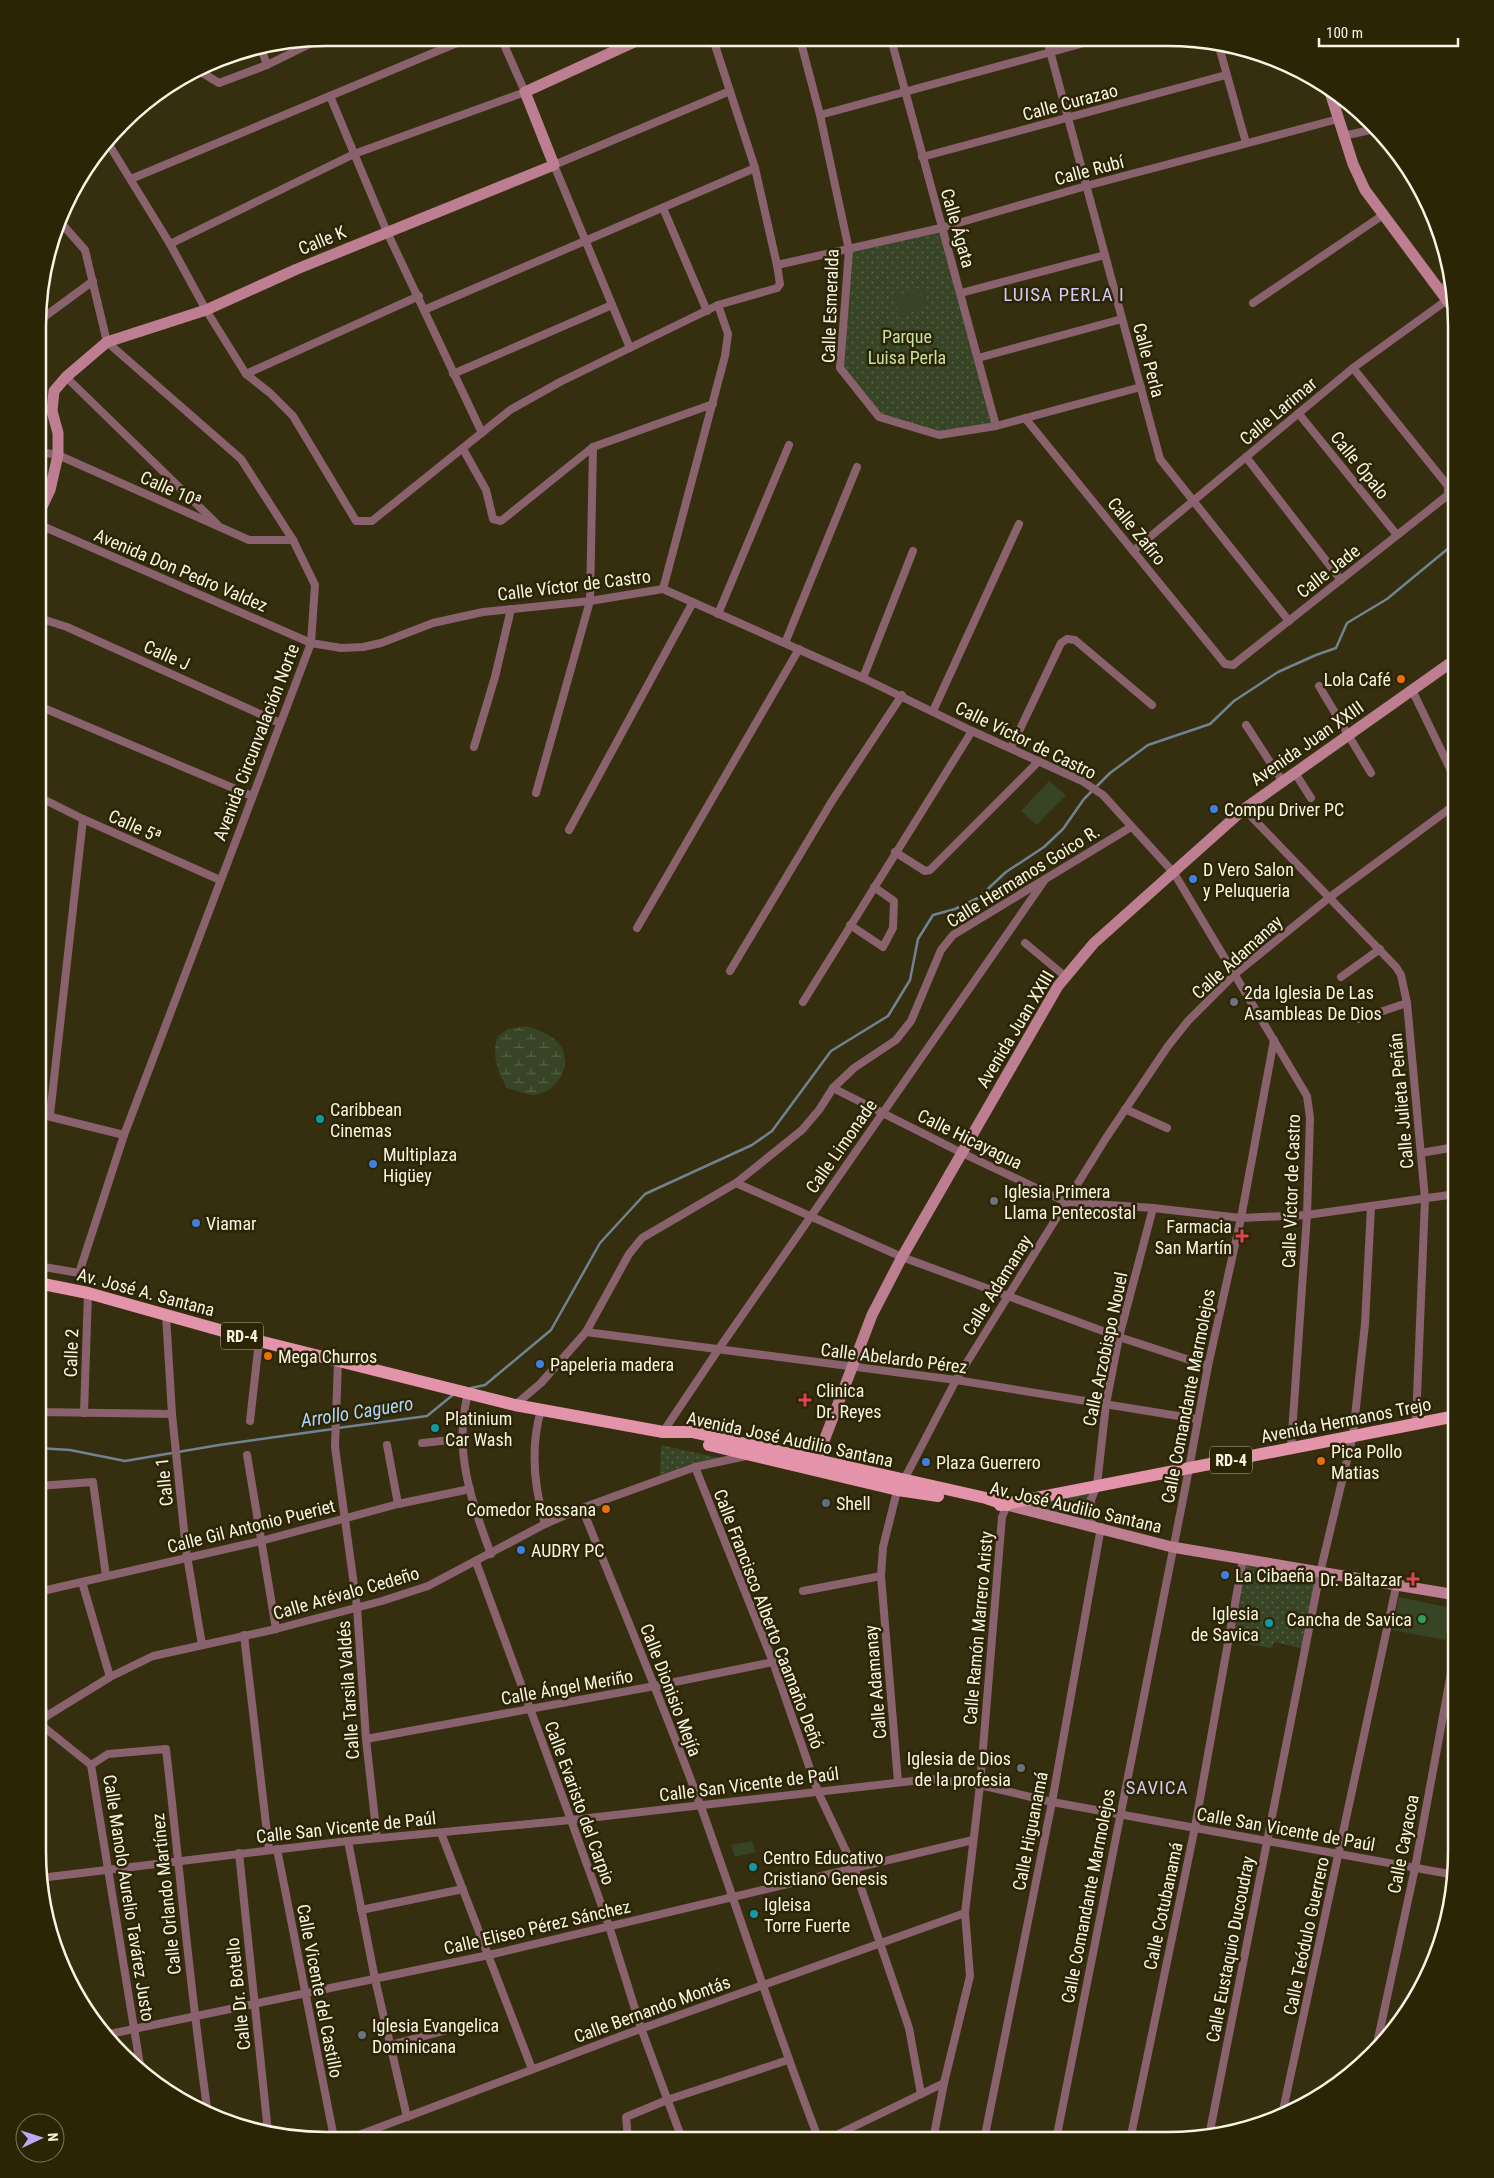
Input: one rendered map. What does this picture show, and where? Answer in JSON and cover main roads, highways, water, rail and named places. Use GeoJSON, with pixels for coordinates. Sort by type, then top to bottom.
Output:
{"type":"FeatureCollection","features":[{"type":"Feature","properties":{"kind":"main road","name":"Calle K"},"geometry":{"type":"LineString","coordinates":[[46,498],[50,490],[58,455],[58,433],[52,411],[54,390],[66,377],[108,342],[206,310],[388,232],[554,165],[525,92],[626,46]]}},
{"type":"Feature","properties":{"kind":"main road"},"geometry":{"type":"LineString","coordinates":[[1332,100],[1353,164],[1365,190],[1446,300]]}},
{"type":"Feature","properties":{"kind":"main road","name":"Avenida Juan XXIII"},"geometry":{"type":"LineString","coordinates":[[814,1466],[872,1314],[1053,994],[1066,977],[1094,943],[1244,809],[1448,665]]}},
{"type":"Feature","properties":{"kind":"main road","name":"Av. José A. Santana"},"geometry":{"type":"LineString","coordinates":[[46,1285],[88,1293],[259,1341],[447,1388]]}},
{"type":"Feature","properties":{"kind":"main road","name":"Avenida José Audilio Santana"},"geometry":{"type":"LineString","coordinates":[[447,1388],[515,1405],[663,1432],[692,1432],[814,1466],[902,1486],[986,1498],[1007,1505]]}},
{"type":"Feature","properties":{"kind":"main road","name":"Avenida Hermanos Trejo"},"geometry":{"type":"LineString","coordinates":[[1007,1505],[1097,1485],[1189,1469],[1416,1422],[1448,1417]]}},
{"type":"Feature","properties":{"kind":"main road","name":"RD-4"},"geometry":{"type":"LineString","coordinates":[[663,1432],[749,1455],[814,1466]]}},
{"type":"Feature","properties":{"kind":"main road","name":"Av. José Audilio Santana"},"geometry":{"type":"LineString","coordinates":[[1007,1505],[1172,1546],[1396,1587],[1448,1594]]}},
{"type":"Feature","properties":{"kind":"waterway"},"geometry":{"type":"LineString","coordinates":[[471,1388],[485,1385],[551,1330],[600,1243],[645,1194],[752,1145],[772,1131],[831,1051],[888,1016],[910,980],[918,939],[933,915],[955,909],[978,898],[1006,872],[1044,847],[1063,829],[1084,799],[1110,773],[1148,745],[1210,724],[1234,701],[1278,672],[1336,648],[1347,623],[1387,599],[1448,549]]}},
{"type":"Feature","properties":{"kind":"waterway","name":"Arrollo Caguero"},"geometry":{"type":"LineString","coordinates":[[338,1428],[427,1416],[454,1394]]}},
{"type":"Feature","properties":{"kind":"waterway","name":"Arrollo Caguero"},"geometry":{"type":"LineString","coordinates":[[46,1448],[70,1450],[125,1461],[219,1445],[333,1429]]}},
{"type":"Feature","properties":{"kind":"place","name":"Lola Café"},"geometry":{"type":"Point","coordinates":[1401,679]}},
{"type":"Feature","properties":{"kind":"place","name":"Compu Driver PC"},"geometry":{"type":"Point","coordinates":[1214,809]}},
{"type":"Feature","properties":{"kind":"place","name":"D Vero Salon y Peluqueria"},"geometry":{"type":"Point","coordinates":[1193,879]}},
{"type":"Feature","properties":{"kind":"place","name":"2da Iglesia De Las Asambleas De Dios"},"geometry":{"type":"Point","coordinates":[1234,1002]}},
{"type":"Feature","properties":{"kind":"place","name":"Caribbean Cinemas"},"geometry":{"type":"Point","coordinates":[320,1119]}},
{"type":"Feature","properties":{"kind":"place","name":"Multiplaza Higüey"},"geometry":{"type":"Point","coordinates":[373,1164]}},
{"type":"Feature","properties":{"kind":"place","name":"Iglesia Primera Llama Pentecostal"},"geometry":{"type":"Point","coordinates":[994,1201]}},
{"type":"Feature","properties":{"kind":"place","name":"Viamar"},"geometry":{"type":"Point","coordinates":[196,1223]}},
{"type":"Feature","properties":{"kind":"place","name":"Farmacia San Martín"},"geometry":{"type":"Point","coordinates":[1242,1236]}},
{"type":"Feature","properties":{"kind":"place","name":"Mega Churros"},"geometry":{"type":"Point","coordinates":[268,1356]}},
{"type":"Feature","properties":{"kind":"place","name":"Papeleria madera"},"geometry":{"type":"Point","coordinates":[540,1364]}},
{"type":"Feature","properties":{"kind":"place","name":"Clinica Dr. Reyes"},"geometry":{"type":"Point","coordinates":[805,1400]}},
{"type":"Feature","properties":{"kind":"place","name":"Platinium Car Wash"},"geometry":{"type":"Point","coordinates":[435,1428]}},
{"type":"Feature","properties":{"kind":"place","name":"Pica Pollo Matias"},"geometry":{"type":"Point","coordinates":[1321,1461]}},
{"type":"Feature","properties":{"kind":"place","name":"Plaza Guerrero"},"geometry":{"type":"Point","coordinates":[926,1462]}},
{"type":"Feature","properties":{"kind":"place","name":"Shell"},"geometry":{"type":"Point","coordinates":[826,1503]}},
{"type":"Feature","properties":{"kind":"place","name":"Comedor Rossana"},"geometry":{"type":"Point","coordinates":[606,1509]}},
{"type":"Feature","properties":{"kind":"place","name":"AUDRY PC"},"geometry":{"type":"Point","coordinates":[521,1550]}},
{"type":"Feature","properties":{"kind":"place","name":"La Cibaeña"},"geometry":{"type":"Point","coordinates":[1225,1575]}},
{"type":"Feature","properties":{"kind":"place","name":"Dr. Baltazar"},"geometry":{"type":"Point","coordinates":[1413,1579]}},
{"type":"Feature","properties":{"kind":"place","name":"Cancha de Savica"},"geometry":{"type":"Point","coordinates":[1422,1619]}},
{"type":"Feature","properties":{"kind":"place","name":"Iglesia de Savica"},"geometry":{"type":"Point","coordinates":[1269,1623]}},
{"type":"Feature","properties":{"kind":"place","name":"Iglesia de Dios de la profesia"},"geometry":{"type":"Point","coordinates":[1021,1768]}},
{"type":"Feature","properties":{"kind":"place","name":"Centro Educativo Cristiano Genesis"},"geometry":{"type":"Point","coordinates":[753,1867]}},
{"type":"Feature","properties":{"kind":"place","name":"Igleisa Torre Fuerte"},"geometry":{"type":"Point","coordinates":[754,1914]}},
{"type":"Feature","properties":{"kind":"place","name":"Iglesia Evangelica Dominicana"},"geometry":{"type":"Point","coordinates":[362,2035]}},
{"type":"Feature","properties":{"kind":"district","name":"LUISA PERLA I"},"geometry":{"type":"Point","coordinates":[1064,294]}},
{"type":"Feature","properties":{"kind":"district","name":"SAVICA"},"geometry":{"type":"Point","coordinates":[1157,1787]}},
{"type":"Feature","properties":{"kind":"park label","name":"Parque Luisa Perla"},"geometry":{"type":"Point","coordinates":[907,346]}}]}
